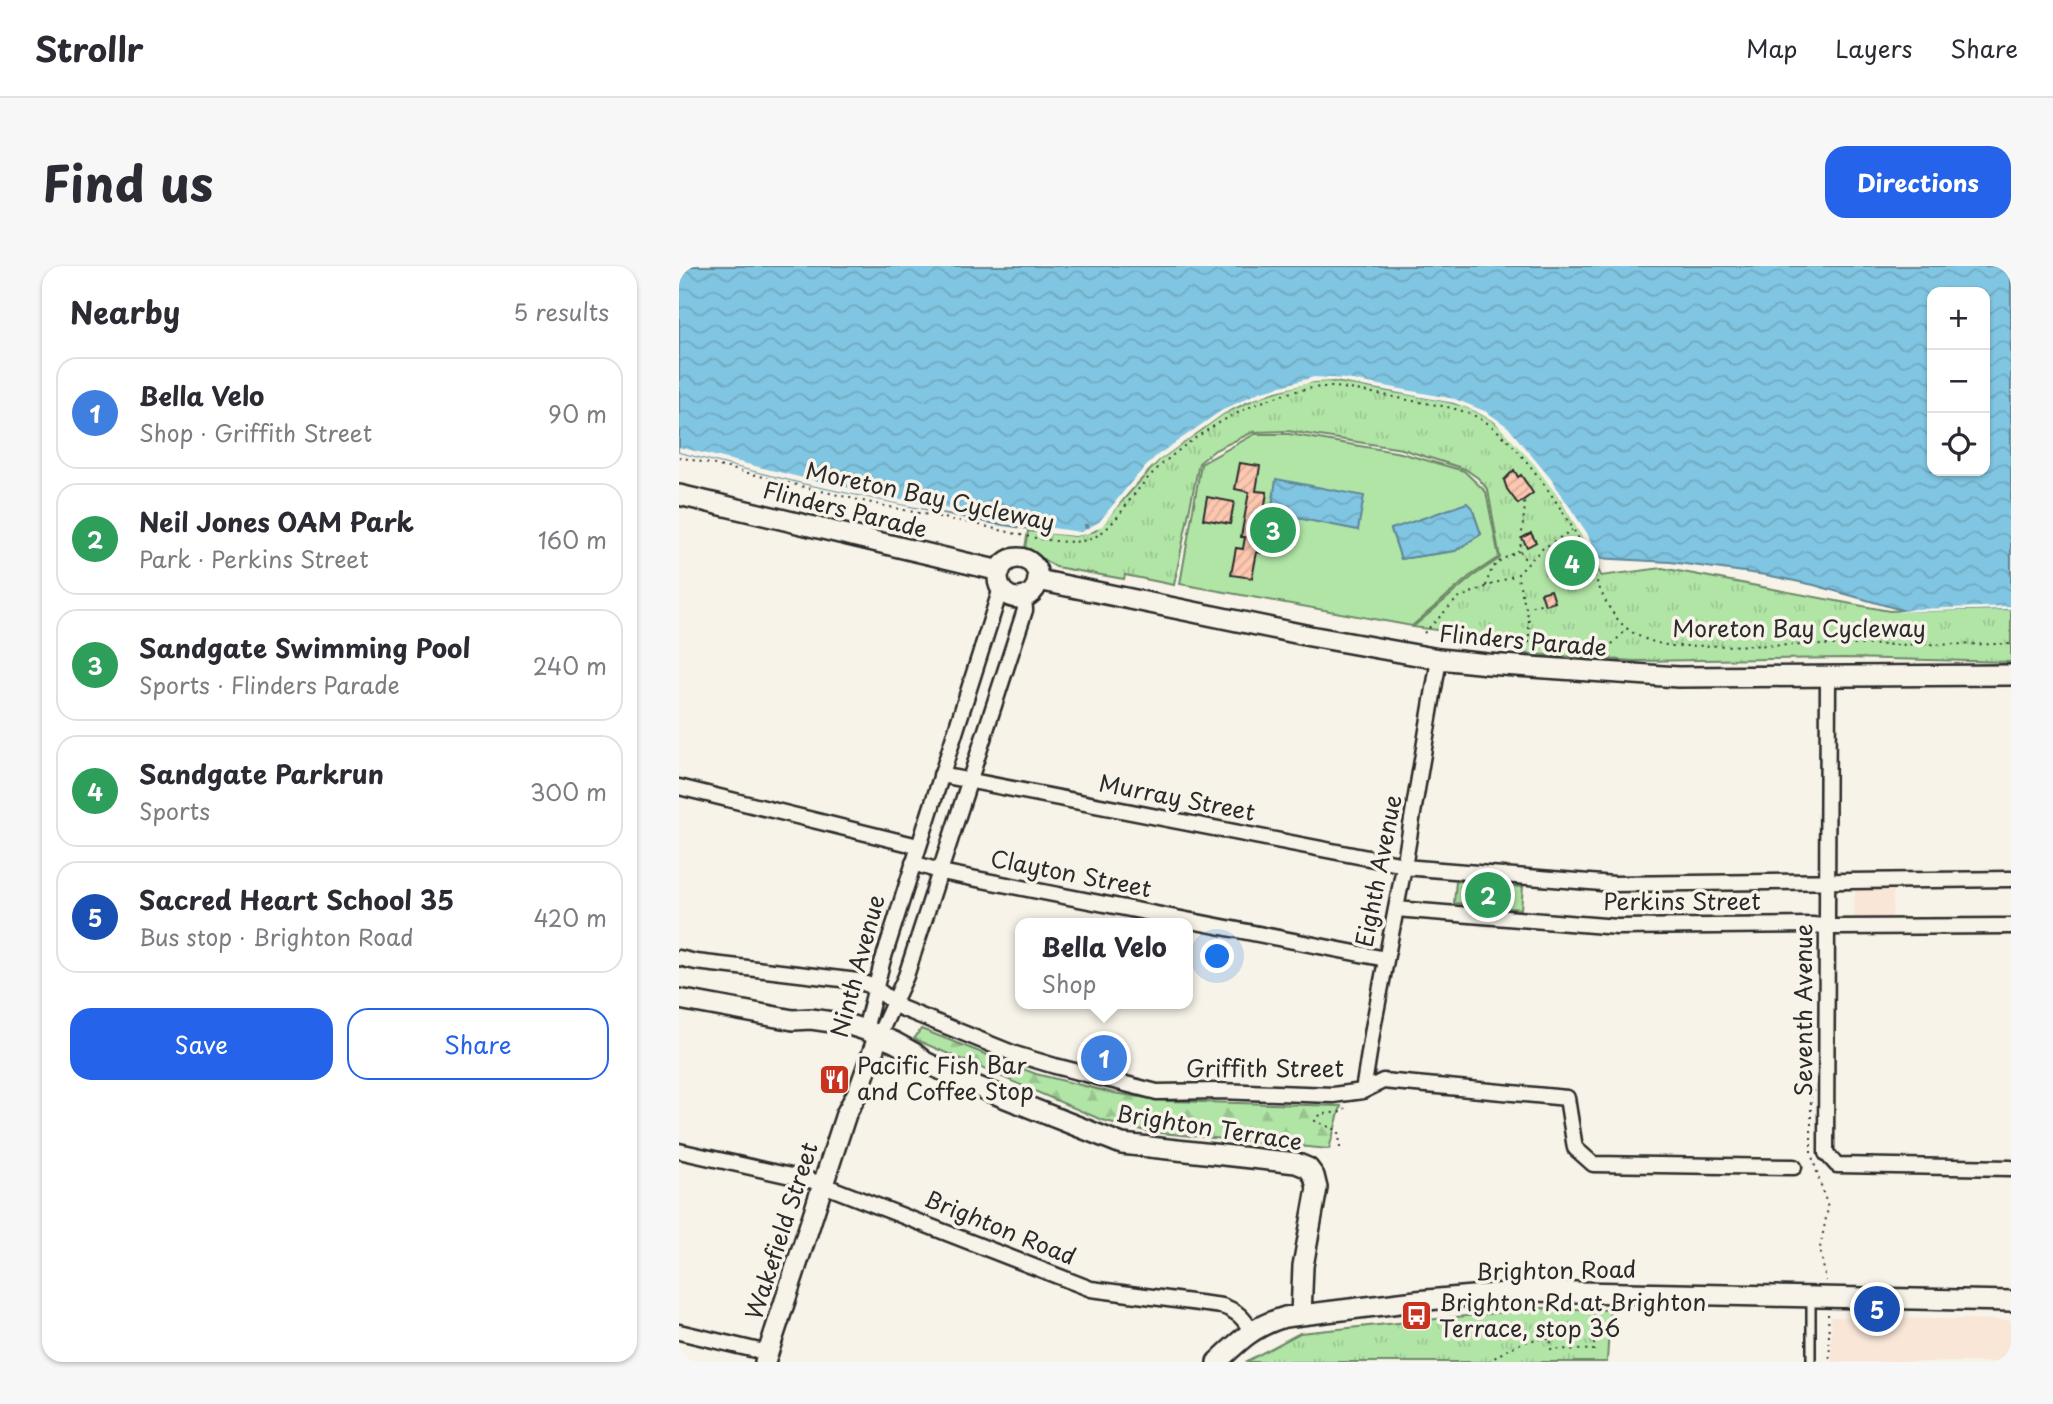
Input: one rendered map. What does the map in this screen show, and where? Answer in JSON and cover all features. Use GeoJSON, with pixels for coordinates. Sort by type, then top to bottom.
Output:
{"type":"FeatureCollection","features":[{"type":"Feature","properties":{"kind":"street","name":"Flinders Parade"},"geometry":{"type":"LineString","coordinates":[[679,495],[1000,580],[1011,597],[1024,597]]}},
{"type":"Feature","properties":{"kind":"street"},"geometry":{"type":"LineString","coordinates":[[1000,580],[1007,561],[1020,558],[1031,563],[1038,580],[1033,590],[1024,597]]}},
{"type":"Feature","properties":{"kind":"street","name":"Ninth Avenue"},"geometry":{"type":"LineString","coordinates":[[871,1038],[874,987],[1000,580]]}},
{"type":"Feature","properties":{"kind":"street","name":"Flinders Parade"},"geometry":{"type":"LineString","coordinates":[[1038,580],[1173,609],[1439,659],[1678,677],[2011,675]]}},
{"type":"Feature","properties":{"kind":"street","name":"Ninth Avenue"},"geometry":{"type":"LineString","coordinates":[[846,1114],[850,1090],[871,1038],[906,976],[1025,610],[1024,597]]}},
{"type":"Feature","properties":{"kind":"street","name":"Eighth Avenue"},"geometry":{"type":"LineString","coordinates":[[1363,1091],[1439,659]]}},
{"type":"Feature","properties":{"kind":"street","name":"Seventh Avenue"},"geometry":{"type":"LineString","coordinates":[[1828,677],[1826,1153],[1837,1165],[2011,1168]]}},
{"type":"Feature","properties":{"kind":"street","name":"Murray Street"},"geometry":{"type":"LineString","coordinates":[[941,775],[1404,867]]}},
{"type":"Feature","properties":{"kind":"street"},"geometry":{"type":"LineString","coordinates":[[679,787],[918,846]]}},
{"type":"Feature","properties":{"kind":"street","name":"Clayton Street"},"geometry":{"type":"LineString","coordinates":[[913,863],[940,872],[1176,918]]}},
{"type":"Feature","properties":{"kind":"street","name":"Perkins Street"},"geometry":{"type":"LineString","coordinates":[[1404,867],[1614,884],[2011,879]]}},
{"type":"Feature","properties":{"kind":"street","name":"Perkins Street"},"geometry":{"type":"LineString","coordinates":[[1396,909],[1617,927],[2011,926]]}},
{"type":"Feature","properties":{"kind":"street","name":"Clayton Street"},"geometry":{"type":"LineString","coordinates":[[1193,921],[1386,959]]}},
{"type":"Feature","properties":{"kind":"street"},"geometry":{"type":"LineString","coordinates":[[679,958],[859,981],[874,987]]}},
{"type":"Feature","properties":{"kind":"street","name":"Griffith Street"},"geometry":{"type":"LineString","coordinates":[[874,987],[893,1003],[1015,1054],[1157,1092],[1333,1095],[1363,1091],[1383,1081],[1567,1098],[1575,1149],[1593,1164],[1794,1167]]}},
{"type":"Feature","properties":{"kind":"street","name":"Brighton Terrace"},"geometry":{"type":"LineString","coordinates":[[679,999],[793,1020],[811,1019],[846,1024],[911,1059],[925,1062],[974,1085],[1122,1144],[1296,1163],[1308,1168],[1314,1175],[1317,1188],[1303,1266],[1301,1315]]}},
{"type":"Feature","properties":{"kind":"street","name":"Wakefield Street"},"geometry":{"type":"LineString","coordinates":[[767,1357],[846,1114]]}},
{"type":"Feature","properties":{"kind":"street","name":"Brighton Road"},"geometry":{"type":"LineString","coordinates":[[679,1150],[823,1185],[1091,1289],[1222,1306],[1243,1318],[1251,1331],[1265,1323],[1301,1315],[1529,1291],[1819,1291],[2011,1301]]}},
{"type":"Feature","properties":{"kind":"street"},"geometry":{"type":"LineString","coordinates":[[1217,1362],[1251,1331]]}},
{"type":"Feature","properties":{"kind":"street"},"geometry":{"type":"LineString","coordinates":[[679,1332],[767,1357]]}},
{"type":"Feature","properties":{"kind":"lane"},"geometry":{"type":"LineString","coordinates":[[1811,1362],[1819,1291]]}},
{"type":"Feature","properties":{"kind":"path","name":"Moreton Bay Cycleway"},"geometry":{"type":"LineString","coordinates":[[679,457],[1013,533],[1082,541],[1105,530],[1140,486],[1162,464],[1226,419],[1277,396],[1315,387],[1335,387],[1453,408],[1483,420],[1501,434],[1530,467],[1573,529],[1613,614],[1627,629],[1657,644],[2011,644]]}},
{"type":"Feature","properties":{"kind":"path"},"geometry":{"type":"LineString","coordinates":[[1523,500],[1525,506],[1520,550],[1527,563]]}},
{"type":"Feature","properties":{"kind":"path"},"geometry":{"type":"LineString","coordinates":[[1424,633],[1458,598],[1517,575],[1542,549],[1573,529]]}},
{"type":"Feature","properties":{"kind":"path"},"geometry":{"type":"LineString","coordinates":[[1485,587],[1490,570],[1496,563],[1520,550]]}},
{"type":"Feature","properties":{"kind":"path"},"geometry":{"type":"LineString","coordinates":[[1517,575],[1529,620],[1529,643]]}},
{"type":"Feature","properties":{"kind":"path"},"geometry":{"type":"LineString","coordinates":[[1525,608],[1545,603]]}},
{"type":"Feature","properties":{"kind":"path"},"geometry":{"type":"LineString","coordinates":[[1607,649],[1627,629]]}},
{"type":"Feature","properties":{"kind":"path"},"geometry":{"type":"LineString","coordinates":[[1811,1091],[1811,1153],[1828,1208],[1820,1248],[1819,1291]]}},
{"type":"Feature","properties":{"kind":"path"},"geometry":{"type":"LineString","coordinates":[[1340,1148],[1339,1131],[1315,1121],[1321,1114],[1342,1112],[1347,1100]]}},
{"type":"Feature","properties":{"kind":"path"},"geometry":{"type":"LineString","coordinates":[[1489,1362],[1519,1343],[1542,1338],[1551,1339],[1551,1349],[1594,1350],[1594,1308]]}},
{"type":"Feature","properties":{"kind":"path"},"geometry":{"type":"LineString","coordinates":[[1828,1314],[1830,1362]]}},
{"type":"Feature","properties":{"kind":"shaded area"},"geometry":{"type":"Polygon","coordinates":[[[1855,886],[1893,887],[1892,922],[1854,921],[1855,886]]]}},
{"type":"Feature","properties":{"kind":"shaded area"},"geometry":{"type":"Polygon","coordinates":[[[1831,1317],[2011,1320],[2011,1362],[1832,1362],[1831,1317]]]}},
{"type":"Feature","properties":{"kind":"green space"},"geometry":{"type":"Polygon","coordinates":[[[1324,381],[1450,402],[1472,409],[1500,426],[1518,443],[1552,486],[1581,534],[1601,576],[1662,568],[1889,611],[2011,605],[2011,662],[1846,658],[1634,661],[1515,653],[1517,640],[1413,627],[1472,577],[1500,558],[1488,490],[1478,478],[1465,469],[1402,449],[1288,431],[1253,432],[1215,450],[1199,463],[1174,585],[1125,575],[1124,579],[1056,567],[1025,548],[1028,531],[1075,536],[1095,531],[1159,460],[1223,414],[1261,396],[1305,383],[1324,381]]]}},
{"type":"Feature","properties":{"kind":"green space"},"geometry":{"type":"Polygon","coordinates":[[[1255,434],[1289,434],[1401,453],[1464,471],[1486,492],[1499,557],[1470,576],[1412,626],[1180,584],[1201,464],[1255,434]],[[1472,508],[1391,529],[1401,559],[1455,551],[1481,534],[1472,508]]]}},
{"type":"Feature","properties":{"kind":"green space"},"geometry":{"type":"Polygon","coordinates":[[[1456,881],[1523,887],[1521,909],[1454,903],[1456,881]]]}},
{"type":"Feature","properties":{"kind":"green space"},"geometry":{"type":"Polygon","coordinates":[[[921,1029],[1036,1074],[1113,1093],[1167,1101],[1341,1106],[1329,1149],[1150,1132],[1102,1120],[914,1039],[921,1029]]]}},
{"type":"Feature","properties":{"kind":"green space"},"geometry":{"type":"Polygon","coordinates":[[[1543,1308],[1610,1310],[1607,1362],[1245,1362],[1300,1333],[1543,1308]]]}},
{"type":"Feature","properties":{"kind":"water"},"geometry":{"type":"Polygon","coordinates":[[[679,266],[2011,266],[2011,609],[1905,611],[1814,585],[1766,575],[1670,562],[1595,558],[1576,519],[1535,463],[1496,421],[1465,405],[1335,380],[1310,381],[1285,387],[1234,407],[1210,421],[1148,468],[1089,532],[1085,525],[1087,533],[1043,531],[991,523],[802,483],[679,452],[679,266]]]}},
{"type":"Feature","properties":{"kind":"water"},"geometry":{"type":"Polygon","coordinates":[[[1276,479],[1364,496],[1358,530],[1271,513],[1276,479]]]}},
{"type":"Feature","properties":{"kind":"water"},"geometry":{"type":"Polygon","coordinates":[[[1467,503],[1472,508],[1481,534],[1455,551],[1401,559],[1391,529],[1467,503]]]}},
{"type":"Feature","properties":{"kind":"pier"},"geometry":{"type":"Polygon","coordinates":[[[1314,377],[1347,379],[1455,399],[1487,412],[1508,427],[1551,479],[1587,533],[1596,562],[1561,501],[1534,464],[1495,422],[1454,403],[1335,381],[1314,382],[1276,391],[1223,414],[1159,460],[1136,482],[1102,526],[1087,534],[1075,536],[1043,533],[905,505],[679,452],[679,447],[906,500],[1018,523],[1019,519],[1024,520],[1024,524],[1081,532],[1099,522],[1156,456],[1221,411],[1259,392],[1314,377]]]}},
{"type":"Feature","properties":{"kind":"pier"},"geometry":{"type":"Polygon","coordinates":[[[2011,606],[2011,609],[1896,612],[1914,609],[2011,606]]]}},
{"type":"Feature","properties":{"kind":"building"},"geometry":{"type":"Polygon","coordinates":[[[1240,463],[1260,466],[1256,491],[1267,492],[1260,539],[1266,540],[1263,553],[1257,552],[1252,578],[1231,575],[1236,548],[1243,549],[1245,537],[1241,537],[1249,492],[1235,489],[1240,463]]]}},
{"type":"Feature","properties":{"kind":"building"},"geometry":{"type":"Polygon","coordinates":[[[1514,470],[1518,477],[1521,475],[1533,493],[1518,504],[1504,480],[1514,470]]]}},
{"type":"Feature","properties":{"kind":"building"},"geometry":{"type":"Polygon","coordinates":[[[1207,497],[1234,502],[1230,524],[1203,519],[1207,497]]]}},
{"type":"Feature","properties":{"kind":"building"},"geometry":{"type":"Polygon","coordinates":[[[1531,533],[1536,542],[1527,547],[1522,538],[1531,533]]]}},
{"type":"Feature","properties":{"kind":"building"},"geometry":{"type":"Polygon","coordinates":[[[1551,590],[1555,602],[1545,605],[1541,593],[1551,590]]]}},
{"type":"Feature","properties":{"kind":"place","name":"Sandgate Swimming Pool"},"geometry":{"type":"Point","coordinates":[1273,530]}},
{"type":"Feature","properties":{"kind":"place","name":"Sandgate Parkrun"},"geometry":{"type":"Point","coordinates":[1572,563]}},
{"type":"Feature","properties":{"kind":"place","name":"Neil Jones OAM Park"},"geometry":{"type":"Point","coordinates":[1488,895]}},
{"type":"Feature","properties":{"kind":"place","name":"Bella Velo"},"geometry":{"type":"Point","coordinates":[1104,1058]}},
{"type":"Feature","properties":{"kind":"place","name":"Pacific Fish Bar and Coffee Stop"},"geometry":{"type":"Point","coordinates":[834,1079]}},
{"type":"Feature","properties":{"kind":"place","name":"Sacred Heart School 35"},"geometry":{"type":"Point","coordinates":[1877,1309]}},
{"type":"Feature","properties":{"kind":"place","name":"Brighton Rd at Brighton Terrace, stop 36"},"geometry":{"type":"Point","coordinates":[1416,1316]}}]}
